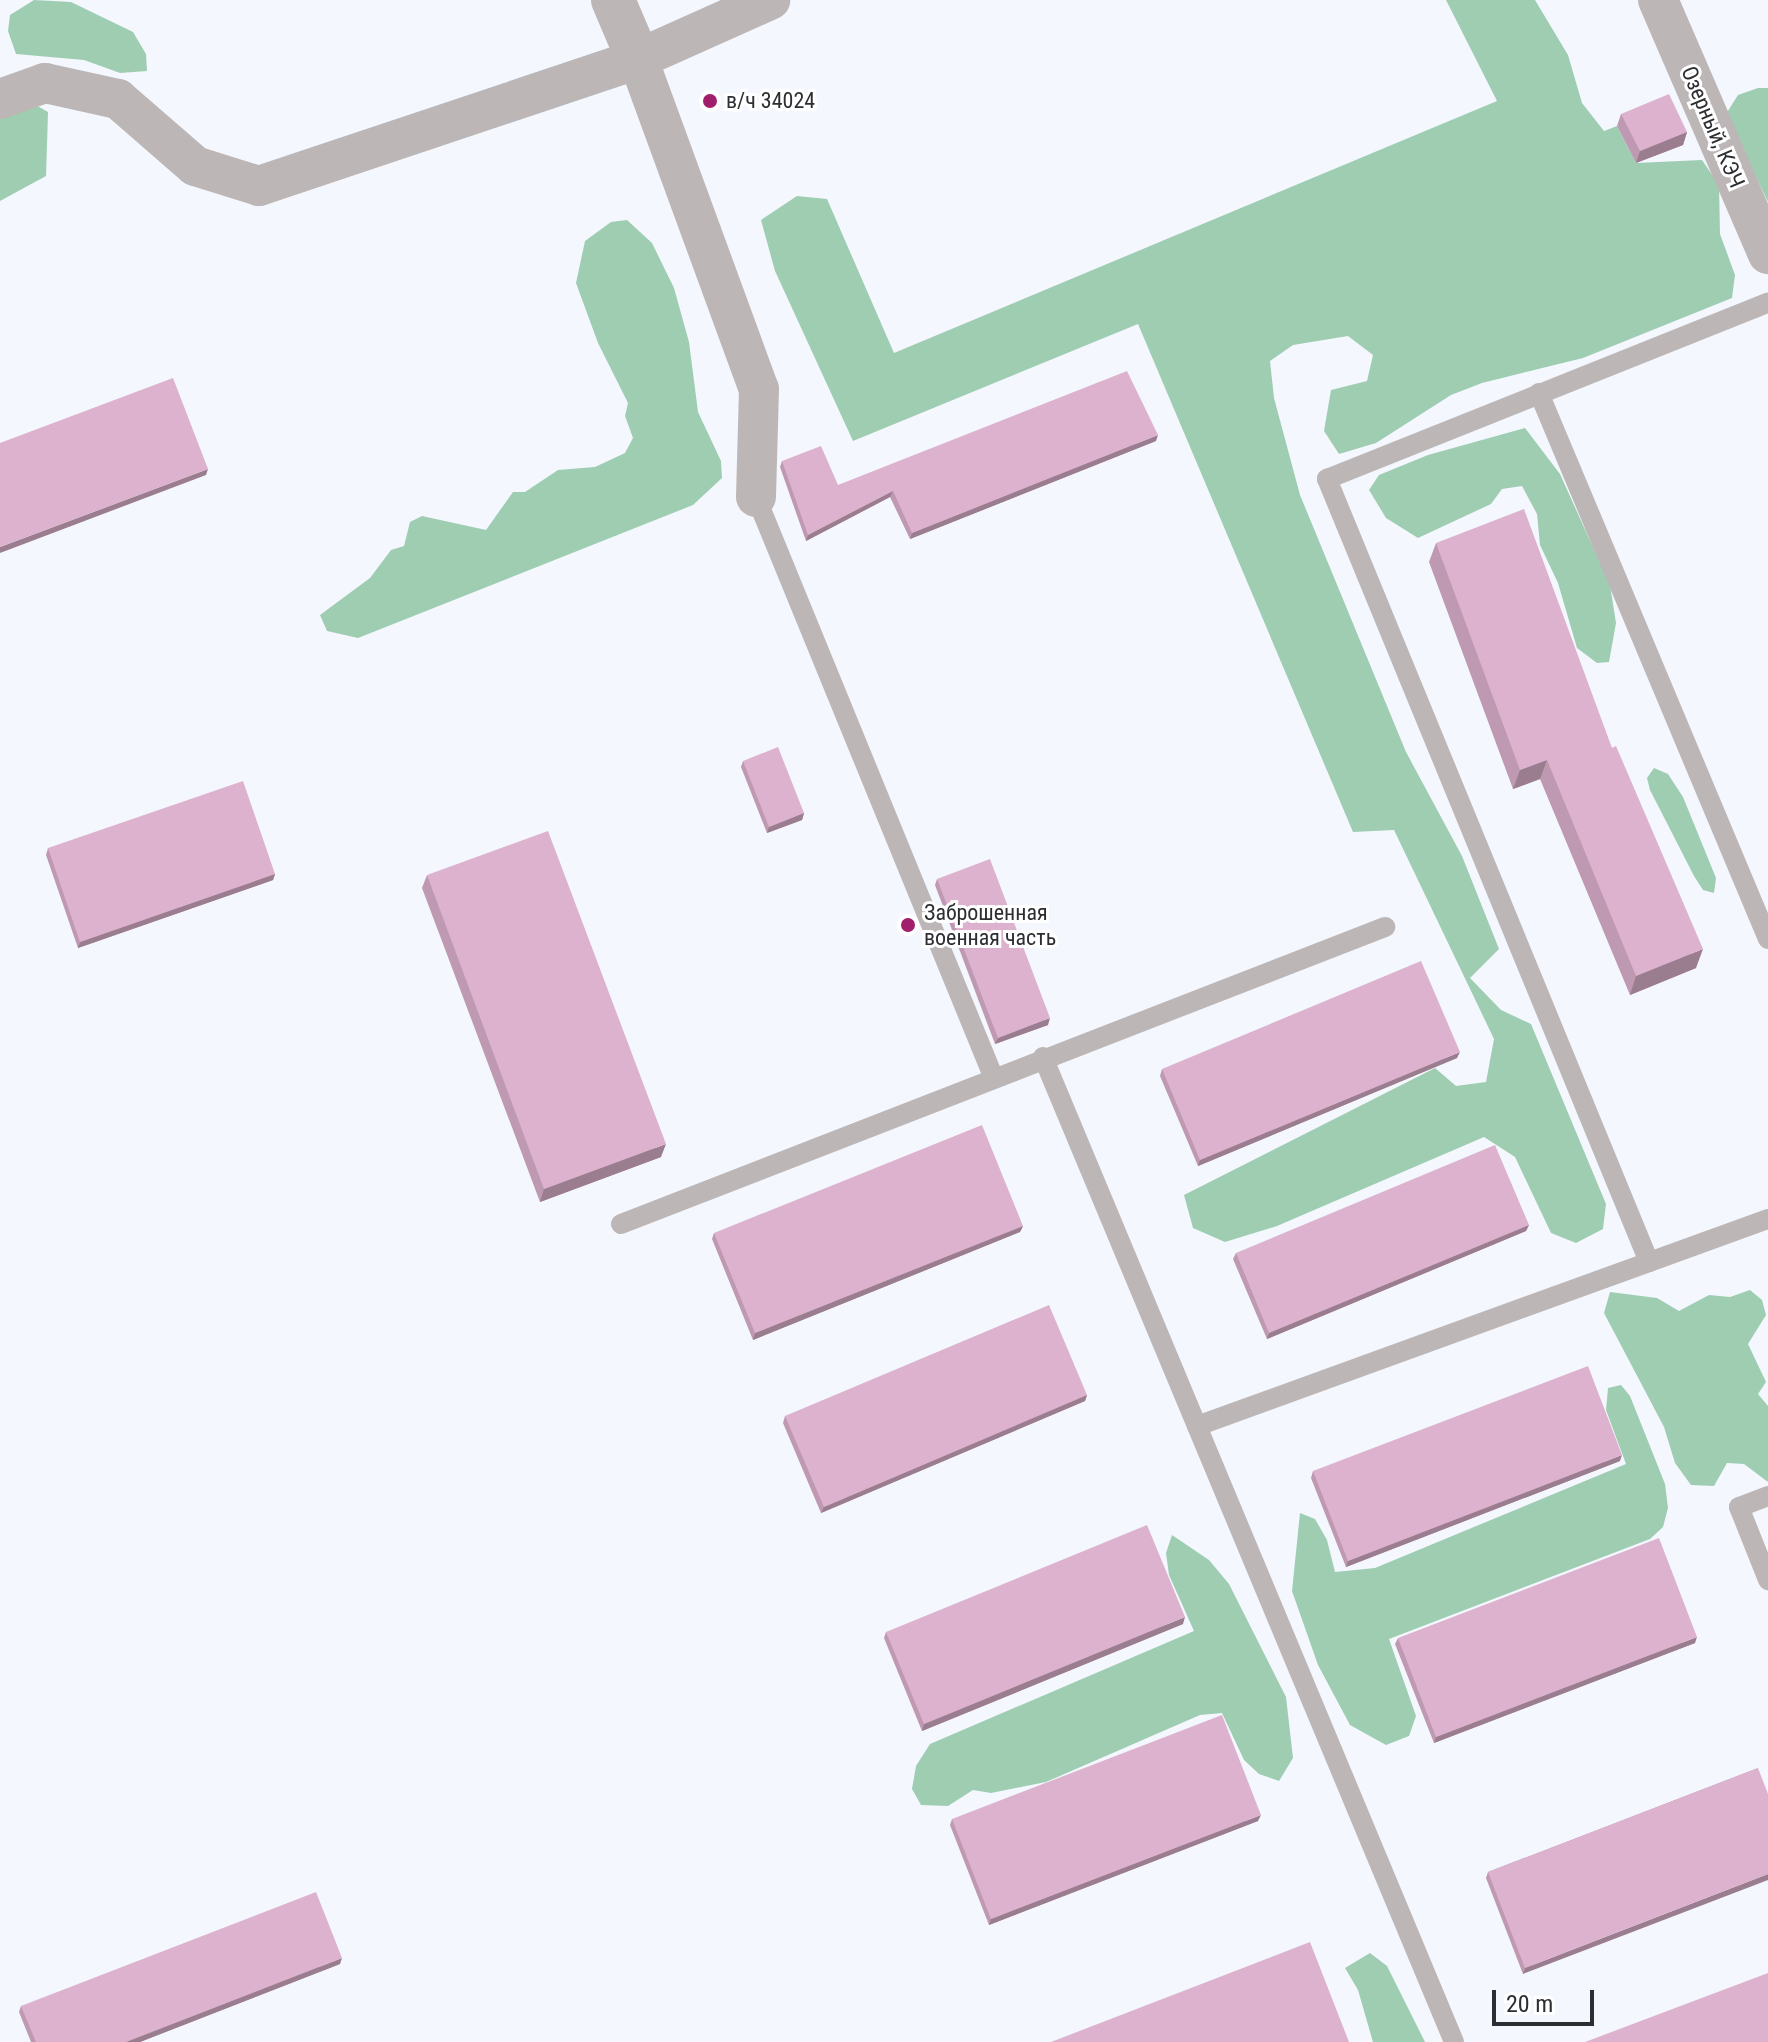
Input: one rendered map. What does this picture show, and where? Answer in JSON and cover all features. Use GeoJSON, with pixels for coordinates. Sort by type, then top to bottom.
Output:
{"type":"FeatureCollection","features":[{"type":"Feature","properties":{"kind":"street"},"geometry":{"type":"LineString","coordinates":[[613,0],[638,59],[759,389],[756,497]]}},
{"type":"Feature","properties":{"kind":"street"},"geometry":{"type":"LineString","coordinates":[[0,99],[45,83],[118,99],[195,166],[259,186],[638,59],[770,0]]}},
{"type":"Feature","properties":{"kind":"street","name":"Озерный, КЭЧ"},"geometry":{"type":"LineString","coordinates":[[1658,0],[1768,254]]}},
{"type":"Feature","properties":{"kind":"lane"},"geometry":{"type":"LineString","coordinates":[[1649,1262],[1327,479],[1768,303]]}},
{"type":"Feature","properties":{"kind":"lane"},"geometry":{"type":"LineString","coordinates":[[1539,393],[1768,939]]}},
{"type":"Feature","properties":{"kind":"lane"},"geometry":{"type":"LineString","coordinates":[[756,497],[993,1076]]}},
{"type":"Feature","properties":{"kind":"lane"},"geometry":{"type":"LineString","coordinates":[[621,1224],[993,1076],[1385,927]]}},
{"type":"Feature","properties":{"kind":"lane"},"geometry":{"type":"LineString","coordinates":[[1043,1057],[1454,2042]]}},
{"type":"Feature","properties":{"kind":"lane"},"geometry":{"type":"LineString","coordinates":[[1197,1426],[1768,1219]]}},
{"type":"Feature","properties":{"kind":"lane"},"geometry":{"type":"LineString","coordinates":[[1768,1496],[1739,1507],[1768,1580]]}},
{"type":"Feature","properties":{"kind":"green space"},"geometry":{"type":"Polygon","coordinates":[[[34,0],[71,2],[133,32],[146,54],[147,71],[120,73],[84,60],[16,54],[8,31],[10,15],[34,0]]]}},
{"type":"Feature","properties":{"kind":"green space"},"geometry":{"type":"Polygon","coordinates":[[[1446,0],[1535,0],[1568,55],[1582,103],[1604,131],[1617,126],[1636,163],[1702,160],[1719,185],[1720,234],[1735,275],[1732,298],[1583,358],[1482,383],[1451,395],[1376,443],[1339,454],[1324,431],[1331,390],[1367,381],[1373,355],[1348,336],[1293,345],[1270,361],[1274,398],[1300,495],[1406,752],[1462,856],[1499,949],[1470,978],[1501,1010],[1531,1024],[1606,1204],[1603,1229],[1576,1243],[1551,1233],[1515,1157],[1484,1137],[1277,1226],[1225,1242],[1193,1228],[1184,1195],[1435,1068],[1456,1086],[1486,1082],[1494,1039],[1394,830],[1353,832],[1138,324],[853,441],[775,271],[761,220],[797,196],[827,199],[894,353],[1497,101],[1446,0]]]}},
{"type":"Feature","properties":{"kind":"green space"},"geometry":{"type":"Polygon","coordinates":[[[1768,88],[1768,202],[1726,114],[1738,95],[1768,88]]]}},
{"type":"Feature","properties":{"kind":"green space"},"geometry":{"type":"Polygon","coordinates":[[[0,103],[34,104],[48,112],[46,176],[0,201],[0,103]]]}},
{"type":"Feature","properties":{"kind":"green space"},"geometry":{"type":"Polygon","coordinates":[[[627,220],[652,243],[674,288],[689,342],[698,412],[721,461],[722,478],[693,505],[358,638],[327,631],[320,615],[370,578],[391,550],[404,546],[410,522],[422,516],[486,530],[513,492],[525,492],[558,470],[595,467],[625,453],[633,438],[625,416],[628,403],[598,343],[576,283],[585,241],[611,222],[627,220]]]}},
{"type":"Feature","properties":{"kind":"green space"},"geometry":{"type":"Polygon","coordinates":[[[1525,428],[1560,474],[1610,585],[1616,623],[1609,662],[1597,663],[1577,648],[1558,583],[1540,545],[1537,514],[1522,486],[1502,489],[1491,504],[1418,538],[1386,518],[1369,490],[1379,475],[1428,455],[1525,428]]]}},
{"type":"Feature","properties":{"kind":"green space"},"geometry":{"type":"Polygon","coordinates":[[[1654,768],[1668,774],[1683,797],[1716,878],[1714,893],[1703,890],[1694,876],[1650,790],[1647,778],[1654,768]]]}},
{"type":"Feature","properties":{"kind":"green space"},"geometry":{"type":"Polygon","coordinates":[[[1750,1290],[1762,1300],[1766,1315],[1748,1344],[1766,1382],[1758,1394],[1768,1406],[1768,1482],[1744,1464],[1727,1463],[1714,1486],[1691,1485],[1675,1463],[1664,1427],[1604,1313],[1610,1292],[1657,1298],[1679,1311],[1709,1295],[1730,1297],[1750,1290]]]}},
{"type":"Feature","properties":{"kind":"green space"},"geometry":{"type":"Polygon","coordinates":[[[1621,1385],[1630,1396],[1665,1484],[1668,1508],[1663,1527],[1650,1539],[1389,1639],[1416,1716],[1409,1736],[1386,1745],[1350,1725],[1318,1665],[1292,1591],[1300,1513],[1315,1519],[1327,1540],[1335,1572],[1375,1568],[1626,1464],[1606,1410],[1608,1388],[1621,1385]]]}},
{"type":"Feature","properties":{"kind":"green space"},"geometry":{"type":"Polygon","coordinates":[[[1172,1535],[1209,1560],[1229,1584],[1286,1697],[1293,1758],[1279,1781],[1259,1774],[1244,1760],[1222,1713],[1200,1715],[1046,1782],[991,1793],[973,1790],[948,1806],[921,1805],[912,1789],[916,1766],[930,1744],[1194,1631],[1169,1575],[1166,1553],[1172,1535]]]}},
{"type":"Feature","properties":{"kind":"green space"},"geometry":{"type":"Polygon","coordinates":[[[1370,1953],[1387,1966],[1425,2042],[1373,2042],[1358,1990],[1345,1968],[1370,1953]]]}},
{"type":"Feature","properties":{"kind":"building"},"geometry":{"type":"Polygon","coordinates":[[[1669,94],[1687,132],[1640,151],[1621,114],[1669,94]]]}},
{"type":"Feature","properties":{"kind":"building"},"geometry":{"type":"Polygon","coordinates":[[[1127,371],[1158,435],[912,533],[893,491],[808,535],[782,461],[821,446],[838,485],[1127,371]]]}},
{"type":"Feature","properties":{"kind":"building"},"geometry":{"type":"Polygon","coordinates":[[[173,378],[208,469],[0,547],[0,443],[173,378]]]}},
{"type":"Feature","properties":{"kind":"building"},"geometry":{"type":"Polygon","coordinates":[[[1524,509],[1612,748],[1616,746],[1703,949],[1636,976],[1547,760],[1520,770],[1436,543],[1524,509]]]}},
{"type":"Feature","properties":{"kind":"building"},"geometry":{"type":"Polygon","coordinates":[[[778,747],[804,813],[769,827],[743,761],[778,747]]]}},
{"type":"Feature","properties":{"kind":"building"},"geometry":{"type":"Polygon","coordinates":[[[243,781],[275,874],[80,942],[48,848],[243,781]]]}},
{"type":"Feature","properties":{"kind":"building"},"geometry":{"type":"Polygon","coordinates":[[[548,831],[666,1144],[544,1189],[427,875],[548,831]]]}},
{"type":"Feature","properties":{"kind":"building"},"geometry":{"type":"Polygon","coordinates":[[[990,859],[1050,1018],[998,1038],[937,879],[990,859]]]}},
{"type":"Feature","properties":{"kind":"building"},"geometry":{"type":"Polygon","coordinates":[[[1421,961],[1460,1052],[1200,1160],[1162,1069],[1421,961]]]}},
{"type":"Feature","properties":{"kind":"building"},"geometry":{"type":"Polygon","coordinates":[[[982,1125],[1023,1226],[755,1333],[714,1233],[982,1125]]]}},
{"type":"Feature","properties":{"kind":"building"},"geometry":{"type":"Polygon","coordinates":[[[1495,1145],[1529,1225],[1269,1333],[1236,1253],[1495,1145]]]}},
{"type":"Feature","properties":{"kind":"building"},"geometry":{"type":"Polygon","coordinates":[[[1049,1305],[1087,1395],[824,1507],[785,1416],[1049,1305]]]}},
{"type":"Feature","properties":{"kind":"building"},"geometry":{"type":"Polygon","coordinates":[[[1588,1366],[1622,1455],[1348,1561],[1313,1471],[1588,1366]]]}},
{"type":"Feature","properties":{"kind":"building"},"geometry":{"type":"Polygon","coordinates":[[[1147,1525],[1185,1617],[924,1724],[886,1632],[1147,1525]]]}},
{"type":"Feature","properties":{"kind":"building"},"geometry":{"type":"Polygon","coordinates":[[[1659,1538],[1697,1637],[1436,1737],[1398,1638],[1659,1538]]]}},
{"type":"Feature","properties":{"kind":"building"},"geometry":{"type":"Polygon","coordinates":[[[1222,1715],[1261,1815],[991,1919],[952,1819],[1222,1715]]]}},
{"type":"Feature","properties":{"kind":"building"},"geometry":{"type":"Polygon","coordinates":[[[1758,1768],[1768,1794],[1768,1874],[1525,1968],[1488,1872],[1758,1768]]]}},
{"type":"Feature","properties":{"kind":"building"},"geometry":{"type":"Polygon","coordinates":[[[316,1892],[342,1958],[126,2042],[36,2042],[21,2006],[316,1892]]]}},
{"type":"Feature","properties":{"kind":"building"},"geometry":{"type":"Polygon","coordinates":[[[1310,1942],[1349,2042],[1051,2042],[1310,1942]]]}},
{"type":"Feature","properties":{"kind":"building"},"geometry":{"type":"Polygon","coordinates":[[[1768,1973],[1768,2042],[1585,2042],[1768,1973]]]}},
{"type":"Feature","properties":{"kind":"place","name":"в/ч 34024"},"geometry":{"type":"Point","coordinates":[710,101]}},
{"type":"Feature","properties":{"kind":"place","name":"Заброшенная военная часть"},"geometry":{"type":"Point","coordinates":[908,925]}}]}
